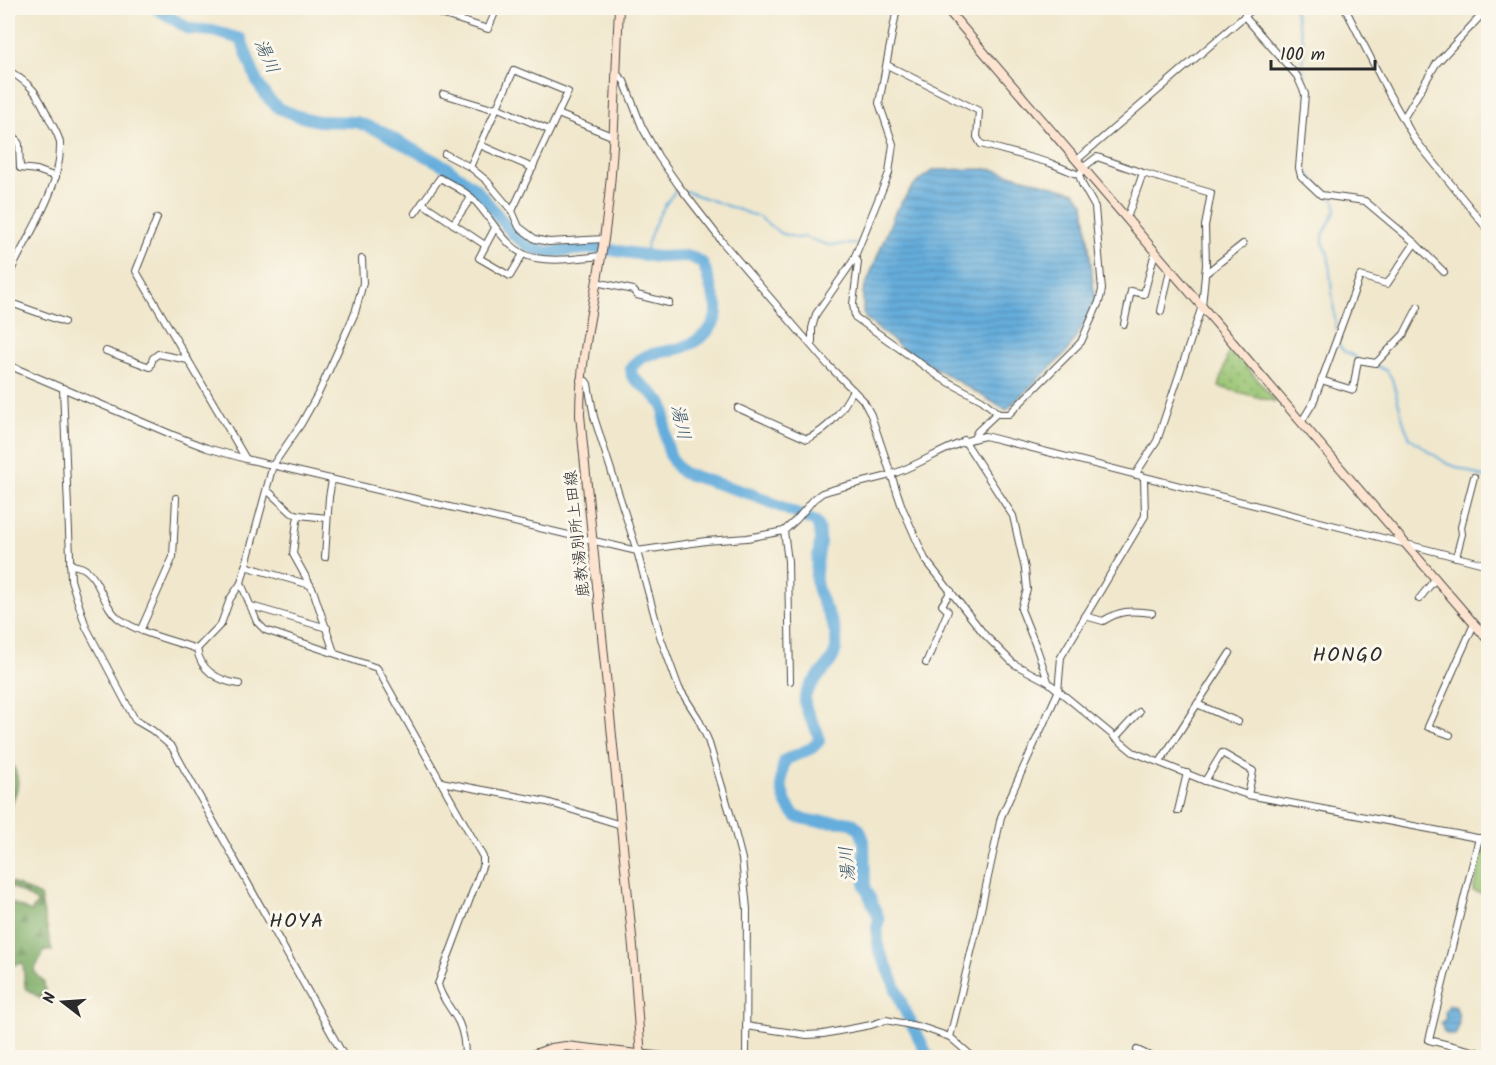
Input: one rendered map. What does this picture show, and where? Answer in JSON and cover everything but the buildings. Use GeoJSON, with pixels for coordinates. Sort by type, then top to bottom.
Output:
{"type":"FeatureCollection","features":[{"type":"Feature","properties":{"kind":"main road","name":"鹿教湯別所上田線"},"geometry":{"type":"LineString","coordinates":[[619,8],[611,180],[604,241],[580,380],[580,415],[621,825],[641,1055]]}},
{"type":"Feature","properties":{"kind":"main road"},"geometry":{"type":"LineString","coordinates":[[946,8],[1078,159],[1170,270],[1488,640]]}},
{"type":"Feature","properties":{"kind":"main road"},"geometry":{"type":"LineString","coordinates":[[524,1058],[550,1048],[566,1046],[674,1058]]}},
{"type":"Feature","properties":{"kind":"street"},"geometry":{"type":"LineString","coordinates":[[422,8],[489,29],[497,8]]}},
{"type":"Feature","properties":{"kind":"street"},"geometry":{"type":"LineString","coordinates":[[812,346],[812,328],[816,314],[855,256],[890,167],[893,144],[879,103],[897,8]]}},
{"type":"Feature","properties":{"kind":"street"},"geometry":{"type":"LineString","coordinates":[[1078,159],[1254,8]]}},
{"type":"Feature","properties":{"kind":"street"},"geometry":{"type":"LineString","coordinates":[[1345,8],[1414,138],[1488,230]]}},
{"type":"Feature","properties":{"kind":"street"},"geometry":{"type":"LineString","coordinates":[[1403,119],[1436,64],[1488,8]]}},
{"type":"Feature","properties":{"kind":"street"},"geometry":{"type":"LineString","coordinates":[[1244,16],[1297,76],[1305,94],[1299,168],[1301,176],[1321,195],[1365,201],[1416,243],[1444,272]]}},
{"type":"Feature","properties":{"kind":"street"},"geometry":{"type":"LineString","coordinates":[[887,65],[979,111],[976,137],[981,144],[1050,163],[1080,176]]}},
{"type":"Feature","properties":{"kind":"street"},"geometry":{"type":"LineString","coordinates":[[8,70],[29,84],[38,95],[60,142],[56,177],[45,206],[20,249],[8,277]]}},
{"type":"Feature","properties":{"kind":"street"},"geometry":{"type":"LineString","coordinates":[[470,167],[514,70],[568,92],[512,211]]}},
{"type":"Feature","properties":{"kind":"street"},"geometry":{"type":"LineString","coordinates":[[615,72],[624,81],[642,127],[658,156],[674,178],[724,244],[828,365],[863,400],[871,415],[890,475],[925,559],[984,634],[1014,664],[1048,682],[1133,752],[1205,781],[1248,795],[1488,840]]}},
{"type":"Feature","properties":{"kind":"street"},"geometry":{"type":"LineString","coordinates":[[443,94],[489,108],[496,106],[549,130]]}},
{"type":"Feature","properties":{"kind":"street"},"geometry":{"type":"LineString","coordinates":[[558,114],[614,137]]}},
{"type":"Feature","properties":{"kind":"street"},"geometry":{"type":"LineString","coordinates":[[8,126],[19,144],[20,168],[37,170],[56,177]]}},
{"type":"Feature","properties":{"kind":"street"},"geometry":{"type":"LineString","coordinates":[[480,145],[533,168]]}},
{"type":"Feature","properties":{"kind":"street"},"geometry":{"type":"LineString","coordinates":[[445,154],[470,167],[487,181],[512,211],[519,228],[535,239],[549,242],[604,241]]}},
{"type":"Feature","properties":{"kind":"street"},"geometry":{"type":"LineString","coordinates":[[855,256],[858,262],[853,304],[855,317],[941,378],[982,400],[997,413],[1009,414],[1081,342],[1099,302],[1102,290],[1095,207],[1082,184],[1080,176],[1084,167],[1097,157],[1211,193],[1205,226],[1202,306],[1157,441],[1135,475]]}},
{"type":"Feature","properties":{"kind":"street"},"geometry":{"type":"LineString","coordinates":[[1127,218],[1143,173]]}},
{"type":"Feature","properties":{"kind":"street"},"geometry":{"type":"LineString","coordinates":[[415,213],[440,178],[471,198],[495,228],[523,254],[552,260],[601,255]]}},
{"type":"Feature","properties":{"kind":"street"},"geometry":{"type":"LineString","coordinates":[[453,224],[471,198]]}},
{"type":"Feature","properties":{"kind":"street"},"geometry":{"type":"LineString","coordinates":[[422,203],[485,245]]}},
{"type":"Feature","properties":{"kind":"street"},"geometry":{"type":"LineString","coordinates":[[157,218],[136,272],[246,459]]}},
{"type":"Feature","properties":{"kind":"street"},"geometry":{"type":"LineString","coordinates":[[495,228],[479,258],[510,276],[523,254]]}},
{"type":"Feature","properties":{"kind":"street"},"geometry":{"type":"LineString","coordinates":[[1302,422],[1313,403],[1360,276],[1387,284],[1416,243]]}},
{"type":"Feature","properties":{"kind":"street"},"geometry":{"type":"LineString","coordinates":[[1205,274],[1243,244]]}},
{"type":"Feature","properties":{"kind":"street"},"geometry":{"type":"LineString","coordinates":[[1124,324],[1131,291],[1144,294],[1155,252]]}},
{"type":"Feature","properties":{"kind":"street"},"geometry":{"type":"LineString","coordinates":[[197,649],[221,624],[230,599],[241,584],[273,465],[301,424],[319,392],[355,313],[363,283],[362,259]]}},
{"type":"Feature","properties":{"kind":"street"},"geometry":{"type":"LineString","coordinates":[[1161,311],[1170,270]]}},
{"type":"Feature","properties":{"kind":"street"},"geometry":{"type":"LineString","coordinates":[[596,282],[633,290],[637,295],[669,303]]}},
{"type":"Feature","properties":{"kind":"street"},"geometry":{"type":"LineString","coordinates":[[8,302],[64,322]]}},
{"type":"Feature","properties":{"kind":"street"},"geometry":{"type":"LineString","coordinates":[[1321,380],[1353,390],[1358,360],[1376,363],[1404,334],[1418,308]]}},
{"type":"Feature","properties":{"kind":"street"},"geometry":{"type":"LineString","coordinates":[[106,351],[150,367],[153,358],[158,354],[188,360]]}},
{"type":"Feature","properties":{"kind":"street"},"geometry":{"type":"LineString","coordinates":[[8,365],[207,448],[332,480],[637,551],[747,538],[784,531],[822,493],[890,475],[914,466],[964,440],[985,436],[1488,565]]}},
{"type":"Feature","properties":{"kind":"street"},"geometry":{"type":"LineString","coordinates":[[580,380],[588,384],[594,417],[637,551],[660,636],[673,673],[708,740],[742,859],[747,909],[746,1058]]}},
{"type":"Feature","properties":{"kind":"street"},"geometry":{"type":"LineString","coordinates":[[63,388],[71,580],[86,627],[135,720],[152,730],[172,747],[345,1058]]}},
{"type":"Feature","properties":{"kind":"street"},"geometry":{"type":"LineString","coordinates":[[738,408],[807,439],[819,433],[842,410],[853,390]]}},
{"type":"Feature","properties":{"kind":"street"},"geometry":{"type":"LineString","coordinates":[[974,438],[977,432],[997,413]]}},
{"type":"Feature","properties":{"kind":"street"},"geometry":{"type":"LineString","coordinates":[[964,440],[1013,516],[1025,569],[1027,590],[1021,609],[1048,682]]}},
{"type":"Feature","properties":{"kind":"street"},"geometry":{"type":"LineString","coordinates":[[1456,557],[1474,477]]}},
{"type":"Feature","properties":{"kind":"street"},"geometry":{"type":"LineString","coordinates":[[950,1037],[977,928],[1000,818],[1058,692],[1061,657],[1145,516],[1144,478]]}},
{"type":"Feature","properties":{"kind":"street"},"geometry":{"type":"LineString","coordinates":[[325,557],[332,480]]}},
{"type":"Feature","properties":{"kind":"street"},"geometry":{"type":"LineString","coordinates":[[267,490],[292,513],[327,518]]}},
{"type":"Feature","properties":{"kind":"street"},"geometry":{"type":"LineString","coordinates":[[141,629],[174,557],[176,498]]}},
{"type":"Feature","properties":{"kind":"street"},"geometry":{"type":"LineString","coordinates":[[299,515],[292,554],[310,585],[334,652]]}},
{"type":"Feature","properties":{"kind":"street"},"geometry":{"type":"LineString","coordinates":[[784,531],[788,561],[790,681]]}},
{"type":"Feature","properties":{"kind":"street"},"geometry":{"type":"LineString","coordinates":[[70,564],[85,569],[118,618],[141,629],[197,649]]}},
{"type":"Feature","properties":{"kind":"street"},"geometry":{"type":"LineString","coordinates":[[245,566],[310,585]]}},
{"type":"Feature","properties":{"kind":"street"},"geometry":{"type":"LineString","coordinates":[[1419,598],[1436,578]]}},
{"type":"Feature","properties":{"kind":"street"},"geometry":{"type":"LineString","coordinates":[[241,584],[257,622],[265,630],[376,668],[483,856],[483,864],[438,984],[439,992],[460,1024],[465,1042],[465,1058]]}},
{"type":"Feature","properties":{"kind":"street"},"geometry":{"type":"LineString","coordinates":[[926,663],[948,611],[942,605],[951,591]]}},
{"type":"Feature","properties":{"kind":"street"},"geometry":{"type":"LineString","coordinates":[[251,606],[327,628]]}},
{"type":"Feature","properties":{"kind":"street"},"geometry":{"type":"LineString","coordinates":[[1085,616],[1103,621],[1116,613],[1129,611],[1152,613]]}},
{"type":"Feature","properties":{"kind":"street"},"geometry":{"type":"LineString","coordinates":[[1450,735],[1428,727],[1474,624]]}},
{"type":"Feature","properties":{"kind":"street"},"geometry":{"type":"LineString","coordinates":[[197,649],[199,661],[215,676],[229,683],[238,684]]}},
{"type":"Feature","properties":{"kind":"street"},"geometry":{"type":"LineString","coordinates":[[1160,762],[1230,652]]}},
{"type":"Feature","properties":{"kind":"street"},"geometry":{"type":"LineString","coordinates":[[1197,704],[1238,722]]}},
{"type":"Feature","properties":{"kind":"street"},"geometry":{"type":"LineString","coordinates":[[1116,738],[1138,712]]}},
{"type":"Feature","properties":{"kind":"street"},"geometry":{"type":"LineString","coordinates":[[1205,781],[1222,753],[1253,771],[1248,795]]}},
{"type":"Feature","properties":{"kind":"street"},"geometry":{"type":"LineString","coordinates":[[1178,811],[1187,773]]}},
{"type":"Feature","properties":{"kind":"street"},"geometry":{"type":"LineString","coordinates":[[441,782],[547,802],[621,825]]}},
{"type":"Feature","properties":{"kind":"street"},"geometry":{"type":"LineString","coordinates":[[1479,838],[1429,1040],[1488,1055]]}},
{"type":"Feature","properties":{"kind":"street"},"geometry":{"type":"LineString","coordinates":[[746,1026],[807,1035],[842,1031],[885,1020],[921,1027],[950,1037],[974,1058]]}},
{"type":"Feature","properties":{"kind":"street"},"geometry":{"type":"LineString","coordinates":[[1137,1050],[1150,1056],[1149,1058]]}},
{"type":"Feature","properties":{"kind":"green space"},"geometry":{"type":"Polygon","coordinates":[[[1230,346],[1276,402],[1219,387],[1230,346]]]}},
{"type":"Feature","properties":{"kind":"green space"},"geometry":{"type":"Polygon","coordinates":[[[8,755],[18,783],[8,810],[8,755]]]}},
{"type":"Feature","properties":{"kind":"green space"},"geometry":{"type":"Polygon","coordinates":[[[1484,847],[1488,848],[1488,896],[1473,891],[1484,847]]]}},
{"type":"Feature","properties":{"kind":"green space"},"geometry":{"type":"Polygon","coordinates":[[[8,881],[40,896],[52,951],[44,950],[34,971],[44,982],[46,1002],[25,988],[23,963],[12,965],[13,946],[8,941],[8,901],[31,912],[38,902],[8,885],[8,881]]]}},
{"type":"Feature","properties":{"kind":"water"},"geometry":{"type":"Polygon","coordinates":[[[991,169],[1075,192],[1084,203],[1095,300],[1088,318],[1066,353],[1006,410],[903,349],[866,319],[863,312],[863,292],[896,210],[913,186],[933,170],[991,169]]]}},
{"type":"Feature","properties":{"kind":"water"},"geometry":{"type":"Polygon","coordinates":[[[1449,1005],[1455,1006],[1459,1017],[1455,1035],[1448,1035],[1444,1032],[1441,1023],[1446,1018],[1445,1013],[1449,1005]]]}},
{"type":"Feature","properties":{"kind":"waterway","name":"湯川"},"geometry":{"type":"LineString","coordinates":[[156,8],[189,29],[213,31],[241,39],[257,82],[278,108],[318,121],[356,122],[381,131],[445,166],[476,189],[514,235],[530,247],[549,252],[598,248],[657,257],[690,256],[702,263],[717,307],[710,329],[691,343],[641,359],[631,368],[632,376],[663,406],[669,451],[674,463],[683,473],[754,495],[816,522],[820,536],[816,581],[821,599],[833,624],[835,652],[829,664],[810,687],[805,698],[806,710],[817,730],[819,741],[812,748],[785,760],[782,791],[787,805],[797,817],[814,821],[847,822],[854,824],[860,830],[864,841],[865,886],[879,919],[877,927],[879,951],[903,1007],[929,1058]]}},
{"type":"Feature","properties":{"kind":"waterway"},"geometry":{"type":"LineString","coordinates":[[1294,8],[1304,45],[1303,71],[1310,103],[1304,170],[1328,194]]}},
{"type":"Feature","properties":{"kind":"waterway"},"geometry":{"type":"LineString","coordinates":[[644,255],[661,212],[679,189]]}},
{"type":"Feature","properties":{"kind":"waterway"},"geometry":{"type":"LineString","coordinates":[[685,191],[759,217],[780,233],[797,238],[804,237],[828,245],[855,244]]}},
{"type":"Feature","properties":{"kind":"waterway"},"geometry":{"type":"LineString","coordinates":[[1332,198],[1336,210],[1323,235],[1323,242],[1328,254],[1336,329]]}},
{"type":"Feature","properties":{"kind":"waterway"},"geometry":{"type":"LineString","coordinates":[[1338,344],[1344,351],[1357,358]]}},
{"type":"Feature","properties":{"kind":"waterway"},"geometry":{"type":"LineString","coordinates":[[1375,365],[1387,371],[1392,379],[1410,438],[1446,463],[1488,479]]}},
{"type":"Feature","properties":{"kind":"district","name":"HONGO"},"geometry":{"type":"Point","coordinates":[1348,654]}},
{"type":"Feature","properties":{"kind":"district","name":"HOYA"},"geometry":{"type":"Point","coordinates":[297,920]}}]}
